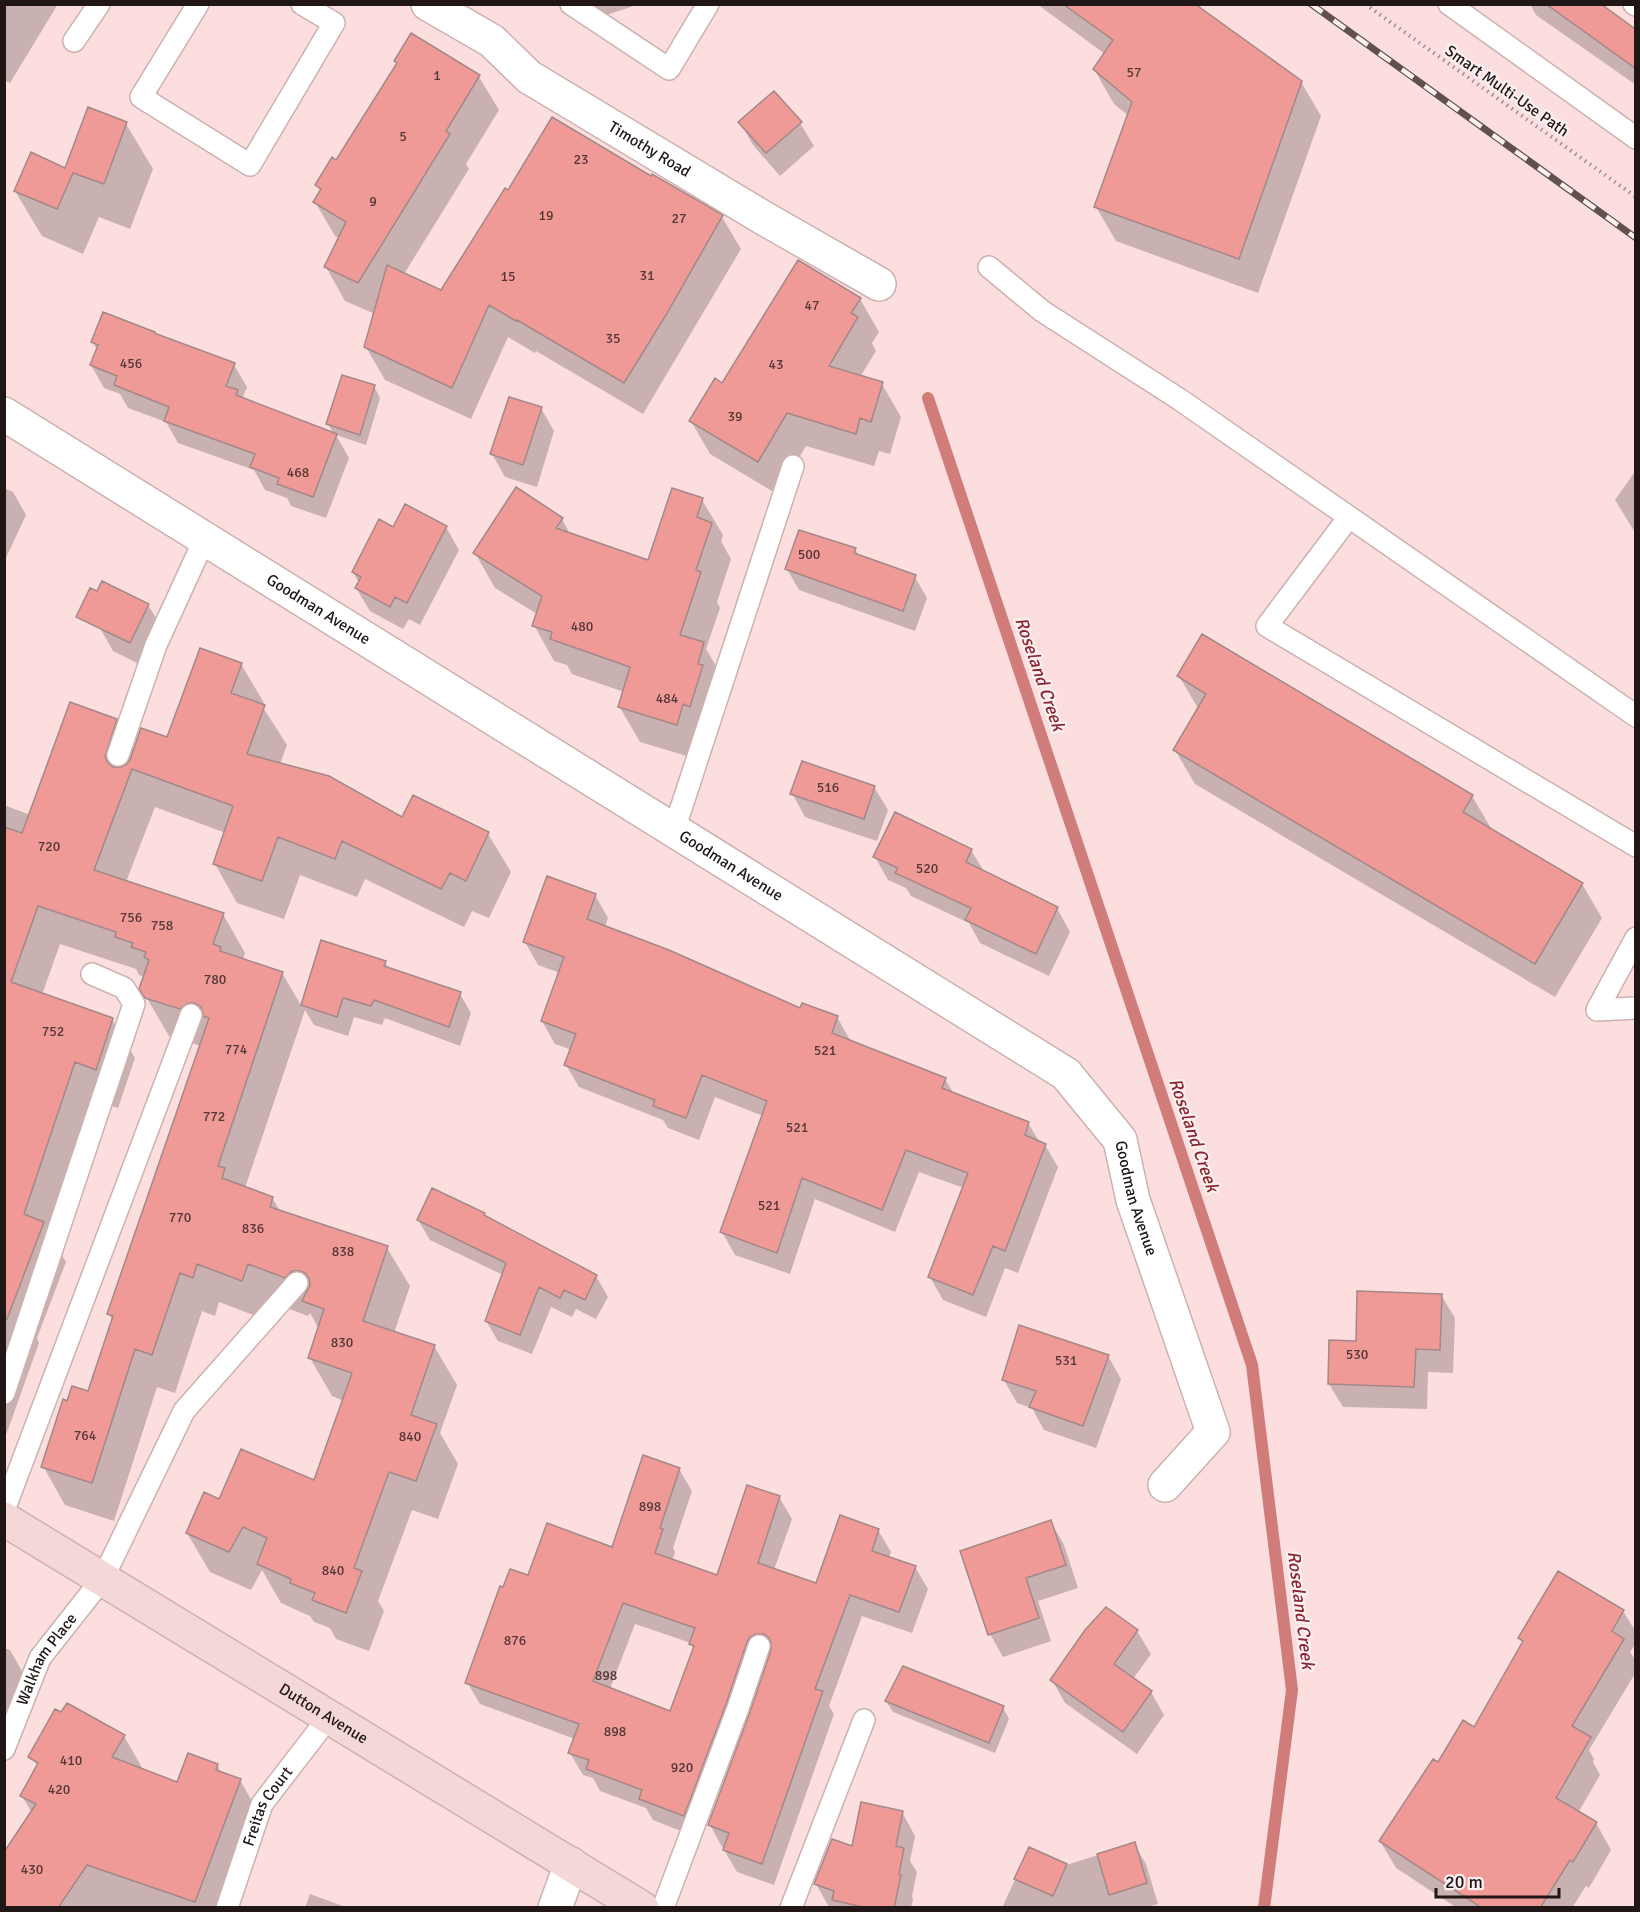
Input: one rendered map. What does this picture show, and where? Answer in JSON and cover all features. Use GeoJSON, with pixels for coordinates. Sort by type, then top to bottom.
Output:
{"type":"FeatureCollection","features":[{"type":"Feature","properties":{"kind":"main road","name":"Dutton Avenue"},"geometry":{"type":"LineString","coordinates":[[4,1519],[642,1908]]}},
{"type":"Feature","properties":{"kind":"street","name":"Timothy Road"},"geometry":{"type":"LineString","coordinates":[[428,4],[492,41],[529,77],[767,220],[879,284]]}},
{"type":"Feature","properties":{"kind":"street","name":"Goodman Avenue"},"geometry":{"type":"LineString","coordinates":[[4,414],[1066,1074],[1120,1140],[1133,1200],[1213,1432],[1165,1485]]}},
{"type":"Feature","properties":{"kind":"street"},"geometry":{"type":"LineString","coordinates":[[555,1908],[571,1864]]}},
{"type":"Feature","properties":{"kind":"lane"},"geometry":{"type":"LineString","coordinates":[[74,41],[99,4]]}},
{"type":"Feature","properties":{"kind":"lane"},"geometry":{"type":"LineString","coordinates":[[198,4],[141,97],[250,165],[334,22],[302,4]]}},
{"type":"Feature","properties":{"kind":"lane"},"geometry":{"type":"LineString","coordinates":[[571,4],[669,69],[708,4]]}},
{"type":"Feature","properties":{"kind":"lane"},"geometry":{"type":"LineString","coordinates":[[1449,4],[1635,138]]}},
{"type":"Feature","properties":{"kind":"lane"},"geometry":{"type":"LineString","coordinates":[[989,267],[1042,311],[1179,399],[1635,716]]}},
{"type":"Feature","properties":{"kind":"lane"},"geometry":{"type":"LineString","coordinates":[[674,830],[793,466]]}},
{"type":"Feature","properties":{"kind":"lane"},"geometry":{"type":"LineString","coordinates":[[1349,517],[1267,626],[1635,846]]}},
{"type":"Feature","properties":{"kind":"lane"},"geometry":{"type":"LineString","coordinates":[[118,755],[156,645],[205,538]]}},
{"type":"Feature","properties":{"kind":"lane"},"geometry":{"type":"LineString","coordinates":[[1635,938],[1596,1010],[1635,1008]]}},
{"type":"Feature","properties":{"kind":"lane"},"geometry":{"type":"LineString","coordinates":[[4,1393],[134,1005],[124,988],[92,974]]}},
{"type":"Feature","properties":{"kind":"lane"},"geometry":{"type":"LineString","coordinates":[[4,1510],[191,1015]]}},
{"type":"Feature","properties":{"kind":"lane","name":"Walkham Place"},"geometry":{"type":"LineString","coordinates":[[4,1749],[40,1658],[103,1578],[184,1411],[297,1283]]}},
{"type":"Feature","properties":{"kind":"lane"},"geometry":{"type":"LineString","coordinates":[[663,1908],[759,1646]]}},
{"type":"Feature","properties":{"kind":"lane","name":"Freitas Court"},"geometry":{"type":"LineString","coordinates":[[227,1908],[262,1804],[329,1717]]}},
{"type":"Feature","properties":{"kind":"lane"},"geometry":{"type":"LineString","coordinates":[[791,1908],[864,1720]]}},
{"type":"Feature","properties":{"kind":"path","name":"Smart Multi-Use Path"},"geometry":{"type":"LineString","coordinates":[[1365,4],[1635,197]]}},
{"type":"Feature","properties":{"kind":"building"},"geometry":{"type":"Polygon","coordinates":[[[1063,4],[1195,4],[1302,81],[1239,259],[1094,207],[1132,102],[1093,69],[1113,40],[1063,4]]]}},
{"type":"Feature","properties":{"kind":"building"},"geometry":{"type":"Polygon","coordinates":[[[1546,4],[1601,4],[1635,29],[1635,68],[1546,4]]]}},
{"type":"Feature","properties":{"kind":"building"},"geometry":{"type":"Polygon","coordinates":[[[411,33],[480,75],[446,131],[450,134],[358,283],[324,267],[346,222],[313,202],[321,189],[315,185],[332,157],[336,160],[397,63],[394,61],[411,33]]]}},
{"type":"Feature","properties":{"kind":"building"},"geometry":{"type":"Polygon","coordinates":[[[774,91],[802,122],[766,153],[738,122],[774,91]]]}},
{"type":"Feature","properties":{"kind":"building"},"geometry":{"type":"Polygon","coordinates":[[[88,107],[127,122],[104,184],[73,173],[57,209],[14,191],[31,152],[65,168],[88,107]]]}},
{"type":"Feature","properties":{"kind":"building"},"geometry":{"type":"Polygon","coordinates":[[[552,117],[651,176],[652,174],[723,215],[624,383],[489,305],[452,388],[364,347],[387,265],[441,290],[505,188],[508,190],[552,117]]]}},
{"type":"Feature","properties":{"kind":"building"},"geometry":{"type":"Polygon","coordinates":[[[798,260],[861,298],[851,313],[858,317],[829,366],[883,382],[871,422],[860,418],[856,434],[787,413],[758,462],[689,421],[715,378],[722,383],[798,260]]]}},
{"type":"Feature","properties":{"kind":"building"},"geometry":{"type":"Polygon","coordinates":[[[103,312],[235,363],[226,386],[238,390],[236,395],[337,434],[313,497],[277,484],[279,478],[250,467],[255,454],[164,421],[169,407],[114,385],[117,376],[90,365],[98,345],[91,342],[103,312]]]}},
{"type":"Feature","properties":{"kind":"building"},"geometry":{"type":"Polygon","coordinates":[[[342,375],[375,385],[360,435],[326,424],[342,375]]]}},
{"type":"Feature","properties":{"kind":"building"},"geometry":{"type":"Polygon","coordinates":[[[509,397],[542,407],[523,465],[490,454],[509,397]]]}},
{"type":"Feature","properties":{"kind":"building"},"geometry":{"type":"Polygon","coordinates":[[[516,487],[563,518],[556,528],[648,560],[672,488],[703,498],[697,517],[712,523],[696,570],[701,572],[680,635],[704,642],[698,664],[703,665],[690,707],[683,704],[677,725],[618,707],[630,667],[550,639],[552,632],[532,626],[542,596],[473,553],[516,487]]]}},
{"type":"Feature","properties":{"kind":"building"},"geometry":{"type":"Polygon","coordinates":[[[405,504],[447,526],[407,603],[395,597],[390,607],[355,588],[361,577],[352,572],[379,519],[393,527],[405,504]]]}},
{"type":"Feature","properties":{"kind":"building"},"geometry":{"type":"Polygon","coordinates":[[[799,530],[856,548],[854,553],[916,575],[903,611],[785,569],[799,530]]]}},
{"type":"Feature","properties":{"kind":"building"},"geometry":{"type":"Polygon","coordinates":[[[102,581],[149,604],[130,643],[76,617],[90,588],[97,591],[102,581]]]}},
{"type":"Feature","properties":{"kind":"building"},"geometry":{"type":"Polygon","coordinates":[[[1202,634],[1473,795],[1463,812],[1583,883],[1535,964],[1173,750],[1206,694],[1177,676],[1202,634]]]}},
{"type":"Feature","properties":{"kind":"building"},"geometry":{"type":"Polygon","coordinates":[[[200,648],[242,663],[231,693],[265,705],[247,754],[329,776],[402,817],[413,795],[489,832],[466,881],[450,873],[441,889],[342,841],[335,859],[278,837],[262,881],[213,864],[233,806],[132,769],[94,870],[224,913],[213,944],[221,947],[220,951],[283,972],[218,1166],[225,1168],[222,1178],[273,1197],[270,1207],[388,1246],[363,1321],[435,1345],[411,1415],[437,1424],[416,1481],[389,1472],[354,1568],[362,1571],[346,1613],[312,1600],[315,1593],[290,1583],[291,1579],[257,1564],[267,1538],[243,1527],[229,1552],[186,1533],[204,1492],[219,1499],[241,1449],[314,1480],[352,1373],[308,1358],[324,1309],[302,1301],[310,1285],[305,1273],[292,1271],[285,1278],[248,1264],[242,1281],[197,1264],[193,1278],[180,1273],[152,1355],[135,1349],[92,1483],[41,1467],[63,1399],[67,1401],[72,1386],[88,1391],[113,1316],[107,1314],[209,1018],[203,1016],[201,1007],[195,1003],[188,1003],[180,1009],[145,998],[139,989],[149,960],[144,957],[146,952],[131,947],[133,943],[115,937],[116,932],[38,906],[11,982],[113,1018],[96,1070],[75,1062],[24,1214],[44,1222],[7,1319],[4,1318],[4,827],[22,833],[70,702],[117,719],[105,757],[113,767],[121,767],[130,760],[141,728],[167,737],[200,648]]]}},
{"type":"Feature","properties":{"kind":"building"},"geometry":{"type":"Polygon","coordinates":[[[802,761],[875,786],[864,819],[790,794],[802,761]]]}},
{"type":"Feature","properties":{"kind":"building"},"geometry":{"type":"Polygon","coordinates":[[[895,812],[972,849],[966,862],[1058,907],[1036,954],[965,920],[971,908],[895,873],[898,868],[873,857],[895,812]]]}},
{"type":"Feature","properties":{"kind":"building"},"geometry":{"type":"Polygon","coordinates":[[[547,876],[596,894],[587,919],[669,950],[800,1008],[802,1003],[838,1016],[832,1033],[946,1078],[942,1088],[1029,1122],[1025,1135],[1046,1144],[1005,1251],[993,1246],[973,1295],[928,1277],[968,1173],[906,1150],[882,1210],[802,1178],[777,1253],[720,1232],[767,1101],[702,1075],[686,1118],[653,1106],[655,1100],[564,1065],[576,1034],[541,1021],[564,957],[523,942],[547,876]]]}},
{"type":"Feature","properties":{"kind":"building"},"geometry":{"type":"Polygon","coordinates":[[[321,940],[386,961],[384,966],[461,992],[449,1027],[374,1000],[371,1006],[343,998],[337,1017],[301,1005],[321,940]]]}},
{"type":"Feature","properties":{"kind":"building"},"geometry":{"type":"Polygon","coordinates":[[[432,1188],[485,1213],[484,1215],[597,1275],[585,1300],[564,1290],[560,1298],[539,1287],[520,1335],[485,1321],[506,1263],[417,1220],[432,1188]]]}},
{"type":"Feature","properties":{"kind":"building"},"geometry":{"type":"Polygon","coordinates":[[[1357,1291],[1442,1294],[1440,1350],[1416,1349],[1414,1387],[1328,1384],[1329,1340],[1356,1341],[1357,1291]]]}},
{"type":"Feature","properties":{"kind":"building"},"geometry":{"type":"Polygon","coordinates":[[[1019,1325],[1109,1355],[1083,1426],[1029,1407],[1036,1391],[1002,1380],[1019,1325]]]}},
{"type":"Feature","properties":{"kind":"building"},"geometry":{"type":"Polygon","coordinates":[[[643,1455],[680,1468],[660,1528],[663,1529],[655,1553],[717,1575],[747,1485],[780,1496],[758,1563],[816,1583],[840,1515],[879,1529],[872,1551],[916,1566],[899,1612],[850,1595],[815,1689],[823,1691],[762,1864],[723,1850],[729,1833],[708,1825],[771,1650],[769,1638],[764,1634],[756,1634],[747,1642],[684,1816],[639,1799],[642,1790],[586,1769],[589,1760],[568,1753],[579,1724],[465,1683],[500,1586],[503,1587],[510,1569],[528,1575],[547,1523],[612,1547],[643,1455]],[[623,1603],[593,1681],[670,1711],[694,1646],[689,1644],[695,1628],[623,1603]]]}},
{"type":"Feature","properties":{"kind":"building"},"geometry":{"type":"Polygon","coordinates":[[[1051,1520],[1066,1565],[1026,1578],[1039,1618],[988,1635],[960,1551],[1051,1520]]]}},
{"type":"Feature","properties":{"kind":"building"},"geometry":{"type":"Polygon","coordinates":[[[1558,1571],[1624,1610],[1612,1631],[1624,1639],[1572,1726],[1591,1737],[1556,1798],[1597,1822],[1573,1862],[1570,1860],[1540,1908],[1482,1908],[1379,1841],[1433,1759],[1438,1762],[1463,1720],[1474,1727],[1523,1641],[1518,1638],[1558,1571]]]}},
{"type":"Feature","properties":{"kind":"building"},"geometry":{"type":"Polygon","coordinates":[[[1106,1607],[1138,1630],[1114,1664],[1152,1691],[1123,1732],[1050,1680],[1085,1630],[1106,1607]]]}},
{"type":"Feature","properties":{"kind":"building"},"geometry":{"type":"Polygon","coordinates":[[[903,1666],[1004,1706],[989,1743],[885,1701],[903,1666]]]}},
{"type":"Feature","properties":{"kind":"building"},"geometry":{"type":"Polygon","coordinates":[[[67,1703],[125,1735],[112,1757],[177,1782],[188,1753],[218,1764],[216,1770],[241,1779],[195,1902],[87,1865],[58,1908],[4,1908],[4,1852],[36,1804],[20,1796],[38,1763],[28,1757],[55,1709],[61,1712],[67,1703]]]}},
{"type":"Feature","properties":{"kind":"building"},"geometry":{"type":"Polygon","coordinates":[[[861,1802],[903,1811],[896,1846],[904,1848],[894,1908],[867,1908],[832,1900],[834,1891],[814,1884],[832,1839],[852,1846],[861,1802]]]}},
{"type":"Feature","properties":{"kind":"building"},"geometry":{"type":"Polygon","coordinates":[[[1135,1842],[1147,1883],[1109,1895],[1097,1854],[1135,1842]]]}},
{"type":"Feature","properties":{"kind":"building"},"geometry":{"type":"Polygon","coordinates":[[[1029,1847],[1067,1864],[1053,1896],[1014,1879],[1029,1847]]]}},
{"type":"Feature","properties":{"kind":"waterway","name":"Roseland Creek"},"geometry":{"type":"LineString","coordinates":[[928,398],[1252,1365],[1292,1690],[1264,1908]]}},
{"type":"Feature","properties":{"kind":"railway"},"geometry":{"type":"LineString","coordinates":[[1311,4],[1636,238]]}}]}
